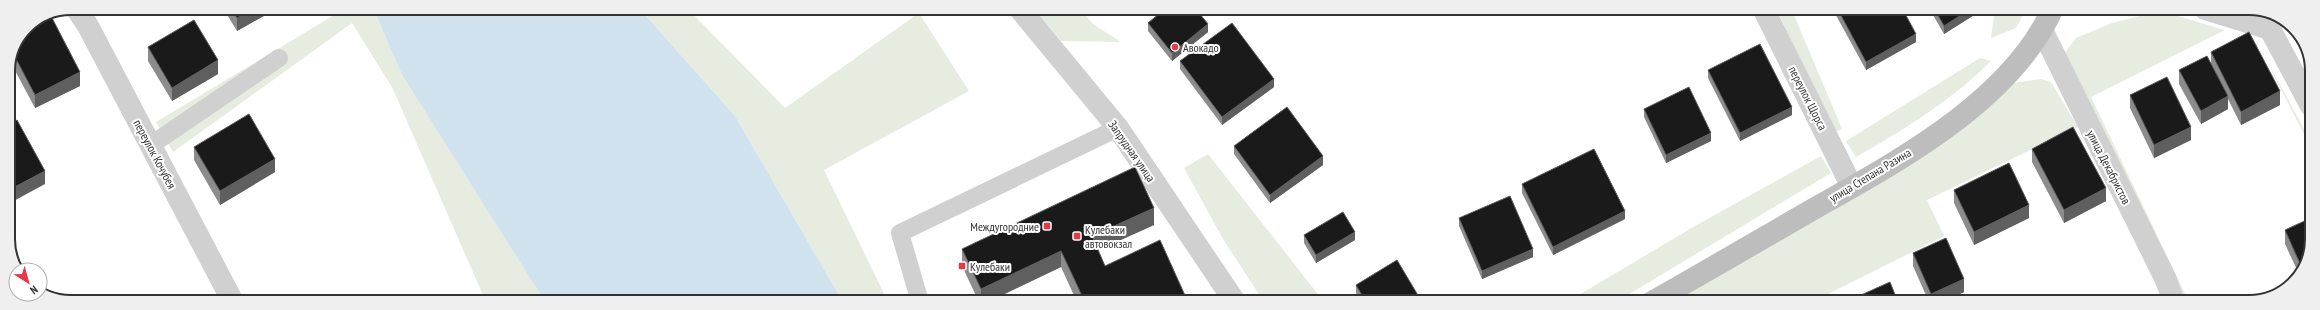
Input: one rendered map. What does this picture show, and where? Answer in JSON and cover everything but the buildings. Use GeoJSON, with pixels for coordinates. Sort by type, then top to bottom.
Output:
{"type":"FeatureCollection","features":[{"type":"Feature","properties":{"kind":"main road","name":"улица Степана Разина"},"geometry":{"type":"LineString","coordinates":[[1664,295],[1852,187],[1950,126],[2000,82],[2043,32],[2050,15]]}},
{"type":"Feature","properties":{"kind":"street","name":"переулок Кочубея"},"geometry":{"type":"LineString","coordinates":[[81,15],[88,26],[229,295]]}},
{"type":"Feature","properties":{"kind":"street","name":"Запрудная улица"},"geometry":{"type":"LineString","coordinates":[[1025,15],[1118,128],[1230,295]]}},
{"type":"Feature","properties":{"kind":"street","name":"переулок Щорса"},"geometry":{"type":"LineString","coordinates":[[1766,15],[1852,187]]}},
{"type":"Feature","properties":{"kind":"street"},"geometry":{"type":"LineString","coordinates":[[2227,15],[2270,29],[2305,95]]}},
{"type":"Feature","properties":{"kind":"street","name":"улица Декабристов"},"geometry":{"type":"LineString","coordinates":[[2043,32],[2166,280],[2171,295]]}},
{"type":"Feature","properties":{"kind":"lane"},"geometry":{"type":"LineString","coordinates":[[150,145],[279,58]]}},
{"type":"Feature","properties":{"kind":"lane"},"geometry":{"type":"LineString","coordinates":[[918,295],[900,233],[1118,128]]}},
{"type":"Feature","properties":{"kind":"shaded area"},"geometry":{"type":"Polygon","coordinates":[[[334,15],[376,15],[402,75],[541,295],[483,295],[392,87],[352,23],[173,152],[156,122],[334,15]]]}},
{"type":"Feature","properties":{"kind":"shaded area"},"geometry":{"type":"Polygon","coordinates":[[[645,15],[694,15],[785,108],[916,15],[920,15],[969,91],[824,170],[885,295],[839,295],[735,116],[645,15]]]}},
{"type":"Feature","properties":{"kind":"shaded area"},"geometry":{"type":"Polygon","coordinates":[[[1039,15],[1085,15],[1093,24],[1121,42],[1061,41],[1039,15]]]}},
{"type":"Feature","properties":{"kind":"shaded area"},"geometry":{"type":"Polygon","coordinates":[[[1779,15],[1794,15],[1842,129],[1834,132],[1779,15]]]}},
{"type":"Feature","properties":{"kind":"shaded area"},"geometry":{"type":"Polygon","coordinates":[[[1994,15],[2023,15],[2016,28],[1991,38],[1994,15]]]}},
{"type":"Feature","properties":{"kind":"shaded area"},"geometry":{"type":"Polygon","coordinates":[[[2144,15],[2174,15],[2225,30],[2091,97],[2186,295],[2180,295],[2064,54],[2076,38],[2112,23],[2144,15]]]}},
{"type":"Feature","properties":{"kind":"shaded area"},"geometry":{"type":"Polygon","coordinates":[[[2259,46],[2305,131],[2305,136],[2259,46]]]}},
{"type":"Feature","properties":{"kind":"shaded area"},"geometry":{"type":"Polygon","coordinates":[[[1980,58],[1991,61],[1944,102],[1910,125],[1856,157],[1846,141],[1980,58]]]}},
{"type":"Feature","properties":{"kind":"shaded area"},"geometry":{"type":"Polygon","coordinates":[[[2041,79],[2051,82],[2078,127],[1927,200],[1944,236],[1826,295],[1687,295],[1891,171],[2013,83],[2041,79]]]}},
{"type":"Feature","properties":{"kind":"shaded area"},"geometry":{"type":"Polygon","coordinates":[[[1208,154],[1319,295],[1259,295],[1223,239],[1184,168],[1208,154]]]}},
{"type":"Feature","properties":{"kind":"shaded area"},"geometry":{"type":"Polygon","coordinates":[[[1821,156],[1831,173],[1628,295],[1579,295],[1695,226],[1821,156]]]}},
{"type":"Feature","properties":{"kind":"water"},"geometry":{"type":"Polygon","coordinates":[[[376,15],[645,15],[735,116],[839,295],[541,295],[402,75],[376,15]]]}},
{"type":"Feature","properties":{"kind":"place","name":"Авокадо"},"geometry":{"type":"Point","coordinates":[1175,47]}},
{"type":"Feature","properties":{"kind":"place","name":"Междугородние"},"geometry":{"type":"Point","coordinates":[1047,226]}},
{"type":"Feature","properties":{"kind":"place","name":"Кулебаки автовокзал"},"geometry":{"type":"Point","coordinates":[1077,236]}},
{"type":"Feature","properties":{"kind":"place","name":"Кулебаки"},"geometry":{"type":"Point","coordinates":[962,266]}}]}
